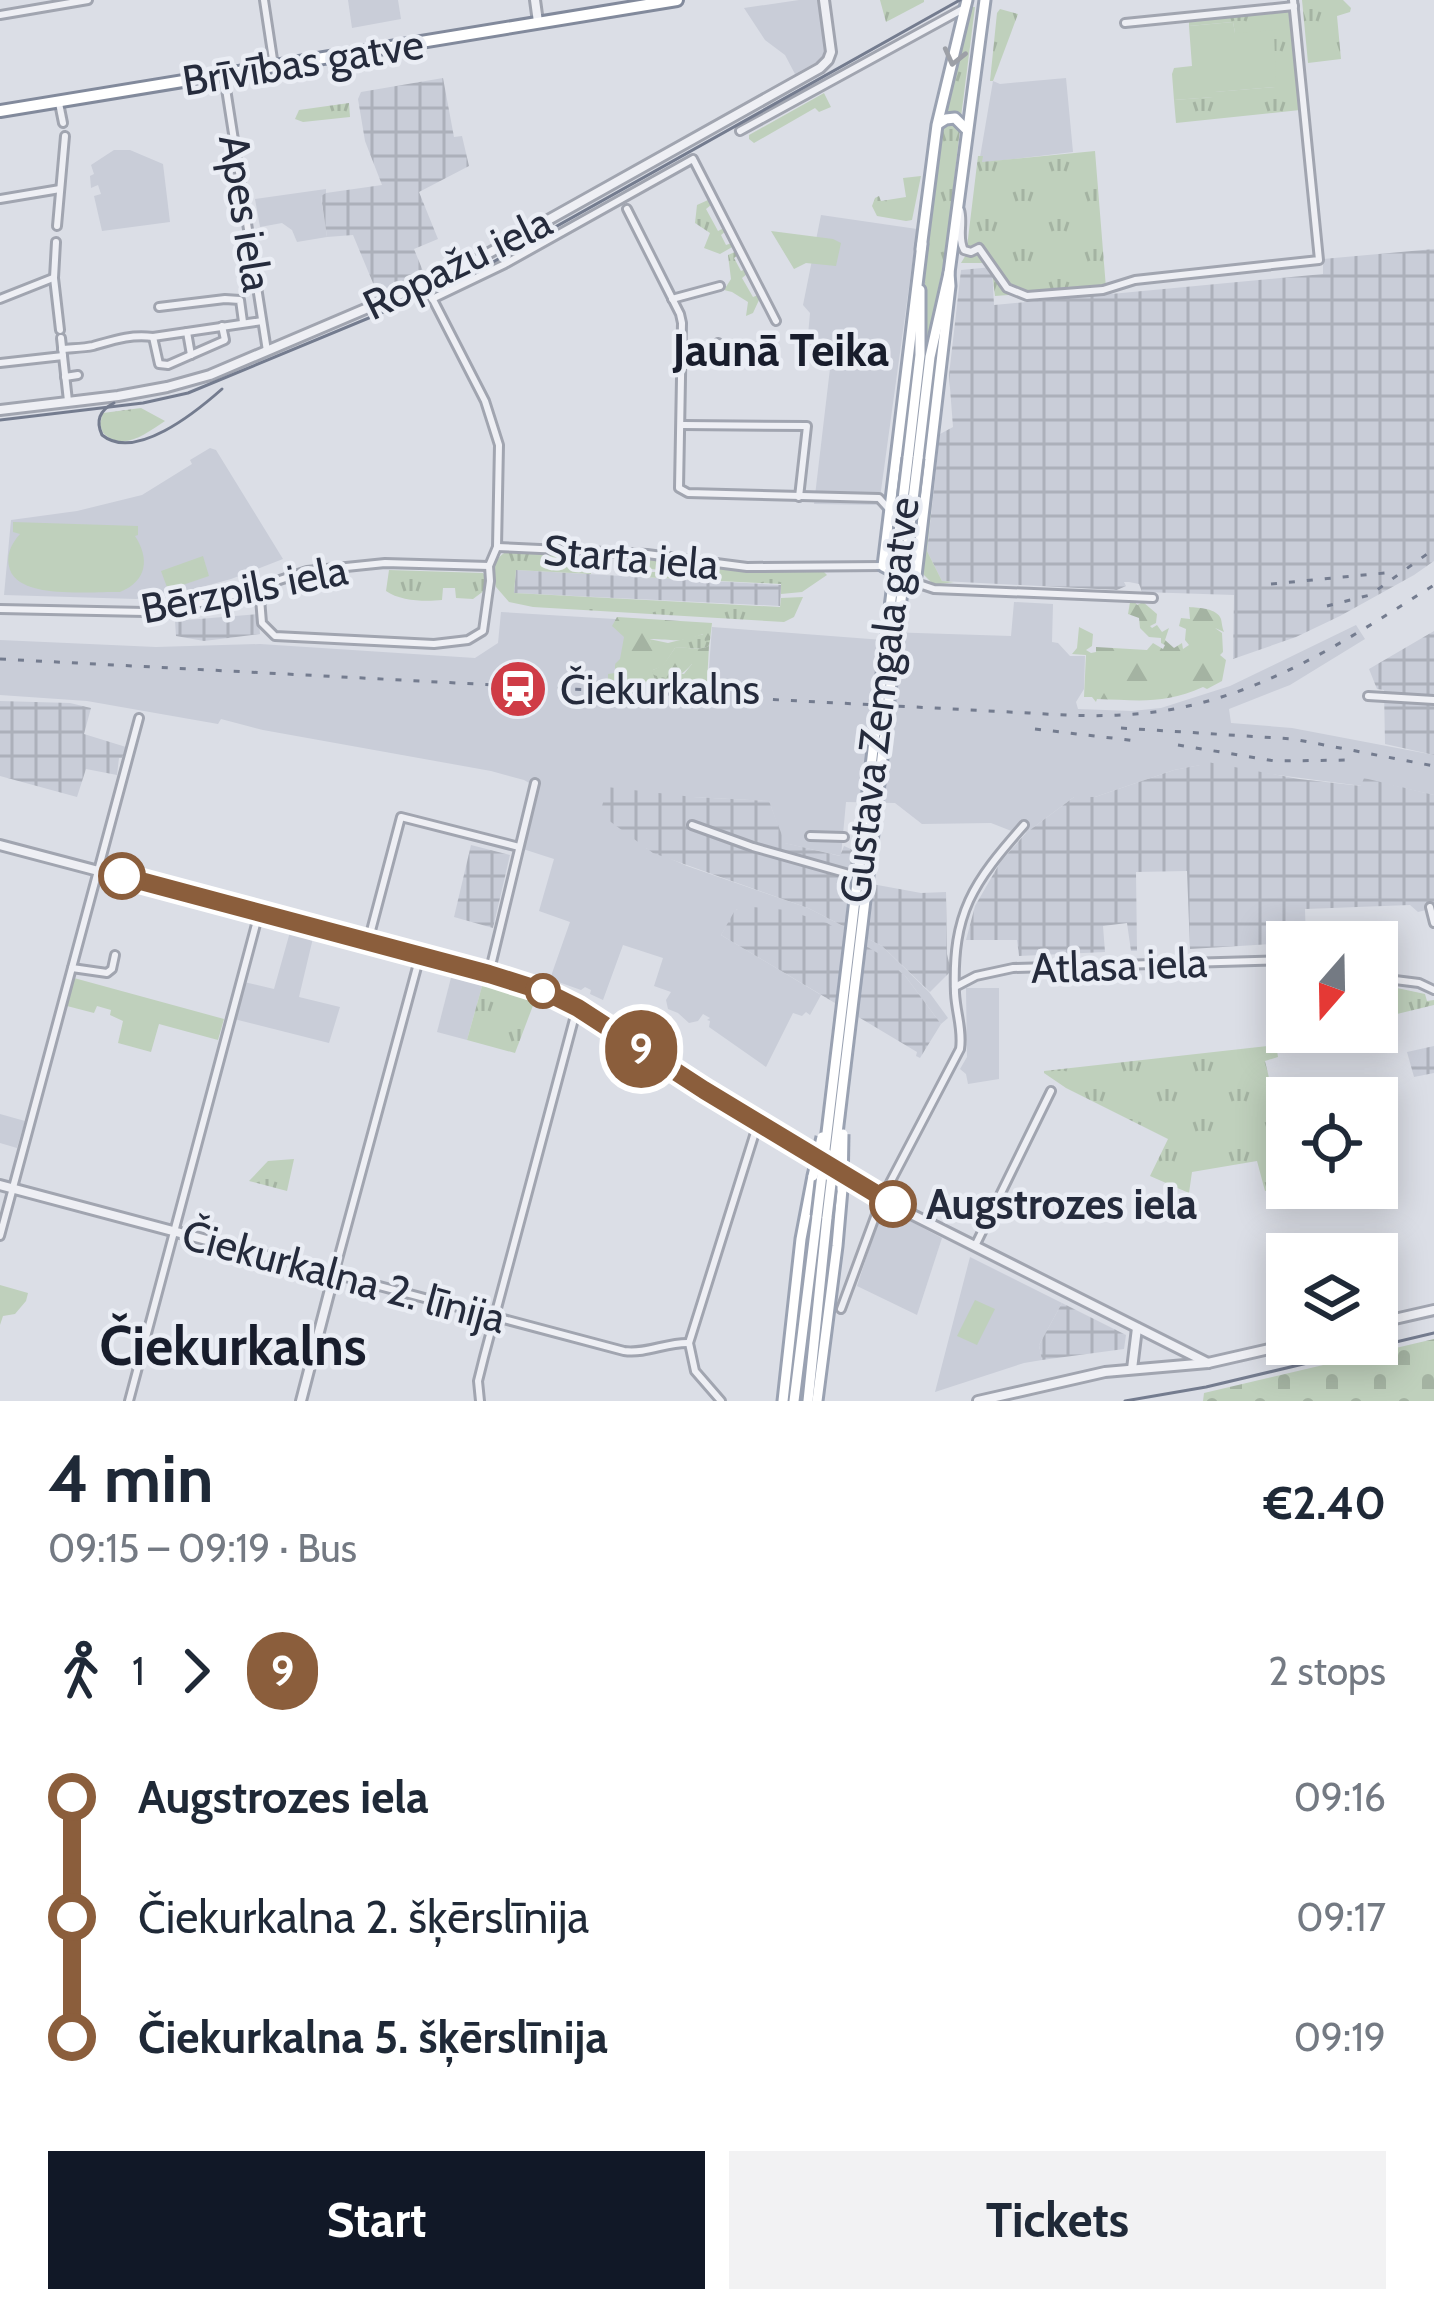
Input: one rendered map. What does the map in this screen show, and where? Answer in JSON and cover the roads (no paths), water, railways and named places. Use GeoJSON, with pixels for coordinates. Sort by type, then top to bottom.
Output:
{"type":"FeatureCollection","features":[{"type":"Feature","properties":{"kind":"highway","name":"Brīvības gatve"},"geometry":{"type":"LineString","coordinates":[[0,111],[676,0]]}},
{"type":"Feature","properties":{"kind":"main road","name":"Gustava Zemgala gatve"},"geometry":{"type":"LineString","coordinates":[[912,458],[949,273],[985,0]]}},
{"type":"Feature","properties":{"kind":"main road","name":"Gustava Zemgala gatve"},"geometry":{"type":"LineString","coordinates":[[808,1401],[839,1080],[912,458],[922,244],[937,125],[966,4]]}},
{"type":"Feature","properties":{"kind":"main road"},"geometry":{"type":"LineString","coordinates":[[937,125],[955,118],[967,130]]}},
{"type":"Feature","properties":{"kind":"main road"},"geometry":{"type":"LineString","coordinates":[[922,244],[883,566],[900,575],[916,576],[949,273]]}},
{"type":"Feature","properties":{"kind":"main road","name":"Gustava Zemgala gatve"},"geometry":{"type":"LineString","coordinates":[[794,1401],[839,1080]]}},
{"type":"Feature","properties":{"kind":"main road"},"geometry":{"type":"LineString","coordinates":[[783,1401],[801,1239],[839,1080]]}},
{"type":"Feature","properties":{"kind":"main road"},"geometry":{"type":"LineString","coordinates":[[817,1401],[840,1223],[839,1080]]}},
{"type":"Feature","properties":{"kind":"street"},"geometry":{"type":"LineString","coordinates":[[0,14],[88,0]]}},
{"type":"Feature","properties":{"kind":"street"},"geometry":{"type":"LineString","coordinates":[[264,0],[274,66]]}},
{"type":"Feature","properties":{"kind":"street"},"geometry":{"type":"LineString","coordinates":[[535,0],[538,23]]}},
{"type":"Feature","properties":{"kind":"street","name":"Ropažu iela"},"geometry":{"type":"LineString","coordinates":[[0,410],[167,387],[210,375],[464,267],[820,68],[831,52],[824,0]]}},
{"type":"Feature","properties":{"kind":"street"},"geometry":{"type":"LineString","coordinates":[[959,205],[964,250],[979,248],[1007,288],[1027,296],[1318,260],[1293,3],[1125,23]]}},
{"type":"Feature","properties":{"kind":"street"},"geometry":{"type":"LineString","coordinates":[[740,131],[966,4]]}},
{"type":"Feature","properties":{"kind":"street","name":"Apes iela"},"geometry":{"type":"LineString","coordinates":[[224,75],[268,351]]}},
{"type":"Feature","properties":{"kind":"street"},"geometry":{"type":"LineString","coordinates":[[59,101],[63,123]]}},
{"type":"Feature","properties":{"kind":"street"},"geometry":{"type":"LineString","coordinates":[[57,226],[65,136]]}},
{"type":"Feature","properties":{"kind":"street","name":"Ropažu iela"},"geometry":{"type":"LineString","coordinates":[[432,299],[506,264],[692,159],[776,321]]}},
{"type":"Feature","properties":{"kind":"street"},"geometry":{"type":"LineString","coordinates":[[0,200],[60,189]]}},
{"type":"Feature","properties":{"kind":"street"},"geometry":{"type":"LineString","coordinates":[[627,209],[682,323],[682,425],[807,426],[799,497]]}},
{"type":"Feature","properties":{"kind":"street"},"geometry":{"type":"LineString","coordinates":[[56,242],[54,278],[68,401]]}},
{"type":"Feature","properties":{"kind":"street"},"geometry":{"type":"LineString","coordinates":[[0,299],[54,278]]}},
{"type":"Feature","properties":{"kind":"street"},"geometry":{"type":"LineString","coordinates":[[425,284],[494,422],[500,445],[497,547]]}},
{"type":"Feature","properties":{"kind":"street"},"geometry":{"type":"LineString","coordinates":[[672,299],[719,286]]}},
{"type":"Feature","properties":{"kind":"street"},"geometry":{"type":"LineString","coordinates":[[159,307],[240,300],[243,324]]}},
{"type":"Feature","properties":{"kind":"street"},"geometry":{"type":"LineString","coordinates":[[0,363],[109,339],[262,321]]}},
{"type":"Feature","properties":{"kind":"street"},"geometry":{"type":"LineString","coordinates":[[153,337],[159,364],[168,365],[225,340],[218,327]]}},
{"type":"Feature","properties":{"kind":"street"},"geometry":{"type":"LineString","coordinates":[[187,332],[191,355]]}},
{"type":"Feature","properties":{"kind":"street"},"geometry":{"type":"LineString","coordinates":[[682,357],[716,357],[718,343]]}},
{"type":"Feature","properties":{"kind":"street"},"geometry":{"type":"LineString","coordinates":[[65,376],[78,375]]}},
{"type":"Feature","properties":{"kind":"street","name":"Gustava Zemgala gatve"},"geometry":{"type":"LineString","coordinates":[[682,425],[683,492],[879,499],[889,509]]}},
{"type":"Feature","properties":{"kind":"street","name":"Gustava Zemgala gatve"},"geometry":{"type":"LineString","coordinates":[[879,499],[891,486]]}},
{"type":"Feature","properties":{"kind":"street","name":"Starta iela"},"geometry":{"type":"LineString","coordinates":[[259,586],[262,623],[275,636],[446,644],[474,639],[483,631],[489,566],[497,547],[647,554],[747,567],[883,566]]}},
{"type":"Feature","properties":{"kind":"street","name":"Bērzpils iela"},"geometry":{"type":"LineString","coordinates":[[0,609],[145,612],[219,600],[327,568],[385,563],[489,566]]}},
{"type":"Feature","properties":{"kind":"street"},"geometry":{"type":"LineString","coordinates":[[829,578],[830,567]]}},
{"type":"Feature","properties":{"kind":"street"},"geometry":{"type":"LineString","coordinates":[[916,576],[919,584],[934,589],[1153,598]]}},
{"type":"Feature","properties":{"kind":"street"},"geometry":{"type":"LineString","coordinates":[[1368,696],[1434,700]]}},
{"type":"Feature","properties":{"kind":"street"},"geometry":{"type":"LineString","coordinates":[[0,1236],[139,718]]}},
{"type":"Feature","properties":{"kind":"street"},"geometry":{"type":"LineString","coordinates":[[489,974],[535,782]]}},
{"type":"Feature","properties":{"kind":"street"},"geometry":{"type":"LineString","coordinates":[[368,942],[401,817],[519,847]]}},
{"type":"Feature","properties":{"kind":"street"},"geometry":{"type":"LineString","coordinates":[[692,825],[752,847],[872,878]]}},
{"type":"Feature","properties":{"kind":"street"},"geometry":{"type":"LineString","coordinates":[[841,1310],[882,1198],[961,1049],[955,987],[964,911],[980,877],[1024,825]]}},
{"type":"Feature","properties":{"kind":"street"},"geometry":{"type":"LineString","coordinates":[[810,836],[844,837]]}},
{"type":"Feature","properties":{"kind":"street"},"geometry":{"type":"LineString","coordinates":[[0,845],[546,992],[882,1198],[1208,1363]]}},
{"type":"Feature","properties":{"kind":"street"},"geometry":{"type":"LineString","coordinates":[[1430,907],[1434,923]]}},
{"type":"Feature","properties":{"kind":"street"},"geometry":{"type":"LineString","coordinates":[[129,1401],[259,913]]}},
{"type":"Feature","properties":{"kind":"street"},"geometry":{"type":"LineString","coordinates":[[72,968],[107,973],[115,955]]}},
{"type":"Feature","properties":{"kind":"street"},"geometry":{"type":"LineString","coordinates":[[301,1401],[420,956]]}},
{"type":"Feature","properties":{"kind":"street","name":"Atlasa iela"},"geometry":{"type":"LineString","coordinates":[[955,987],[976,976],[1013,968],[1266,961]]}},
{"type":"Feature","properties":{"kind":"street"},"geometry":{"type":"LineString","coordinates":[[1398,980],[1434,990]]}},
{"type":"Feature","properties":{"kind":"street"},"geometry":{"type":"LineString","coordinates":[[480,1401],[478,1381],[578,1008]]}},
{"type":"Feature","properties":{"kind":"street"},"geometry":{"type":"LineString","coordinates":[[975,1246],[1051,1090]]}},
{"type":"Feature","properties":{"kind":"street"},"geometry":{"type":"LineString","coordinates":[[721,1401],[695,1371],[689,1343],[758,1123]]}},
{"type":"Feature","properties":{"kind":"street","name":"Čiekurkalna 2. līnija"},"geometry":{"type":"LineString","coordinates":[[0,1185],[637,1352],[689,1343]]}},
{"type":"Feature","properties":{"kind":"street"},"geometry":{"type":"LineString","coordinates":[[1398,1319],[1434,1310]]}},
{"type":"Feature","properties":{"kind":"street"},"geometry":{"type":"LineString","coordinates":[[1132,1369],[1137,1328]]}},
{"type":"Feature","properties":{"kind":"street"},"geometry":{"type":"LineString","coordinates":[[978,1401],[1105,1372],[1208,1363],[1266,1350]]}},
{"type":"Feature","properties":{"kind":"tram line"},"geometry":{"type":"LineString","coordinates":[[0,420],[188,393],[429,293],[493,262],[960,0]]}},
{"type":"Feature","properties":{"kind":"tram line"},"geometry":{"type":"LineString","coordinates":[[114,403],[100,416],[102,435],[131,442],[165,431],[222,389]]}},
{"type":"Feature","properties":{"kind":"tram line"},"geometry":{"type":"LineString","coordinates":[[1125,1401],[1206,1387],[1434,1333]]}},
{"type":"Feature","properties":{"kind":"railway"},"geometry":{"type":"LineString","coordinates":[[1327,606],[1370,595],[1434,549]]}},
{"type":"Feature","properties":{"kind":"railway"},"geometry":{"type":"LineString","coordinates":[[1271,584],[1385,573]]}},
{"type":"Feature","properties":{"kind":"railway"},"geometry":{"type":"LineString","coordinates":[[0,659],[1116,715],[1168,710],[1240,691],[1307,661],[1434,585]]}},
{"type":"Feature","properties":{"kind":"railway"},"geometry":{"type":"LineString","coordinates":[[1121,728],[1293,739],[1434,766]]}},
{"type":"Feature","properties":{"kind":"railway"},"geometry":{"type":"LineString","coordinates":[[1035,729],[1137,741]]}},
{"type":"Feature","properties":{"kind":"railway"},"geometry":{"type":"LineString","coordinates":[[1178,745],[1275,761],[1351,760]]}},
{"type":"Feature","properties":{"kind":"place","name":"Čiekurkalns"},"geometry":{"type":"Point","coordinates":[518,689]}},
{"type":"Feature","properties":{"kind":"place","name":"Augstrozes iela"},"geometry":{"type":"Point","coordinates":[893,1204]}},
{"type":"Feature","properties":{"kind":"district","name":"Jaunā Teika"},"geometry":{"type":"Point","coordinates":[781,350]}},
{"type":"Feature","properties":{"kind":"district","name":"Čiekurkalns"},"geometry":{"type":"Point","coordinates":[233,1346]}}]}
